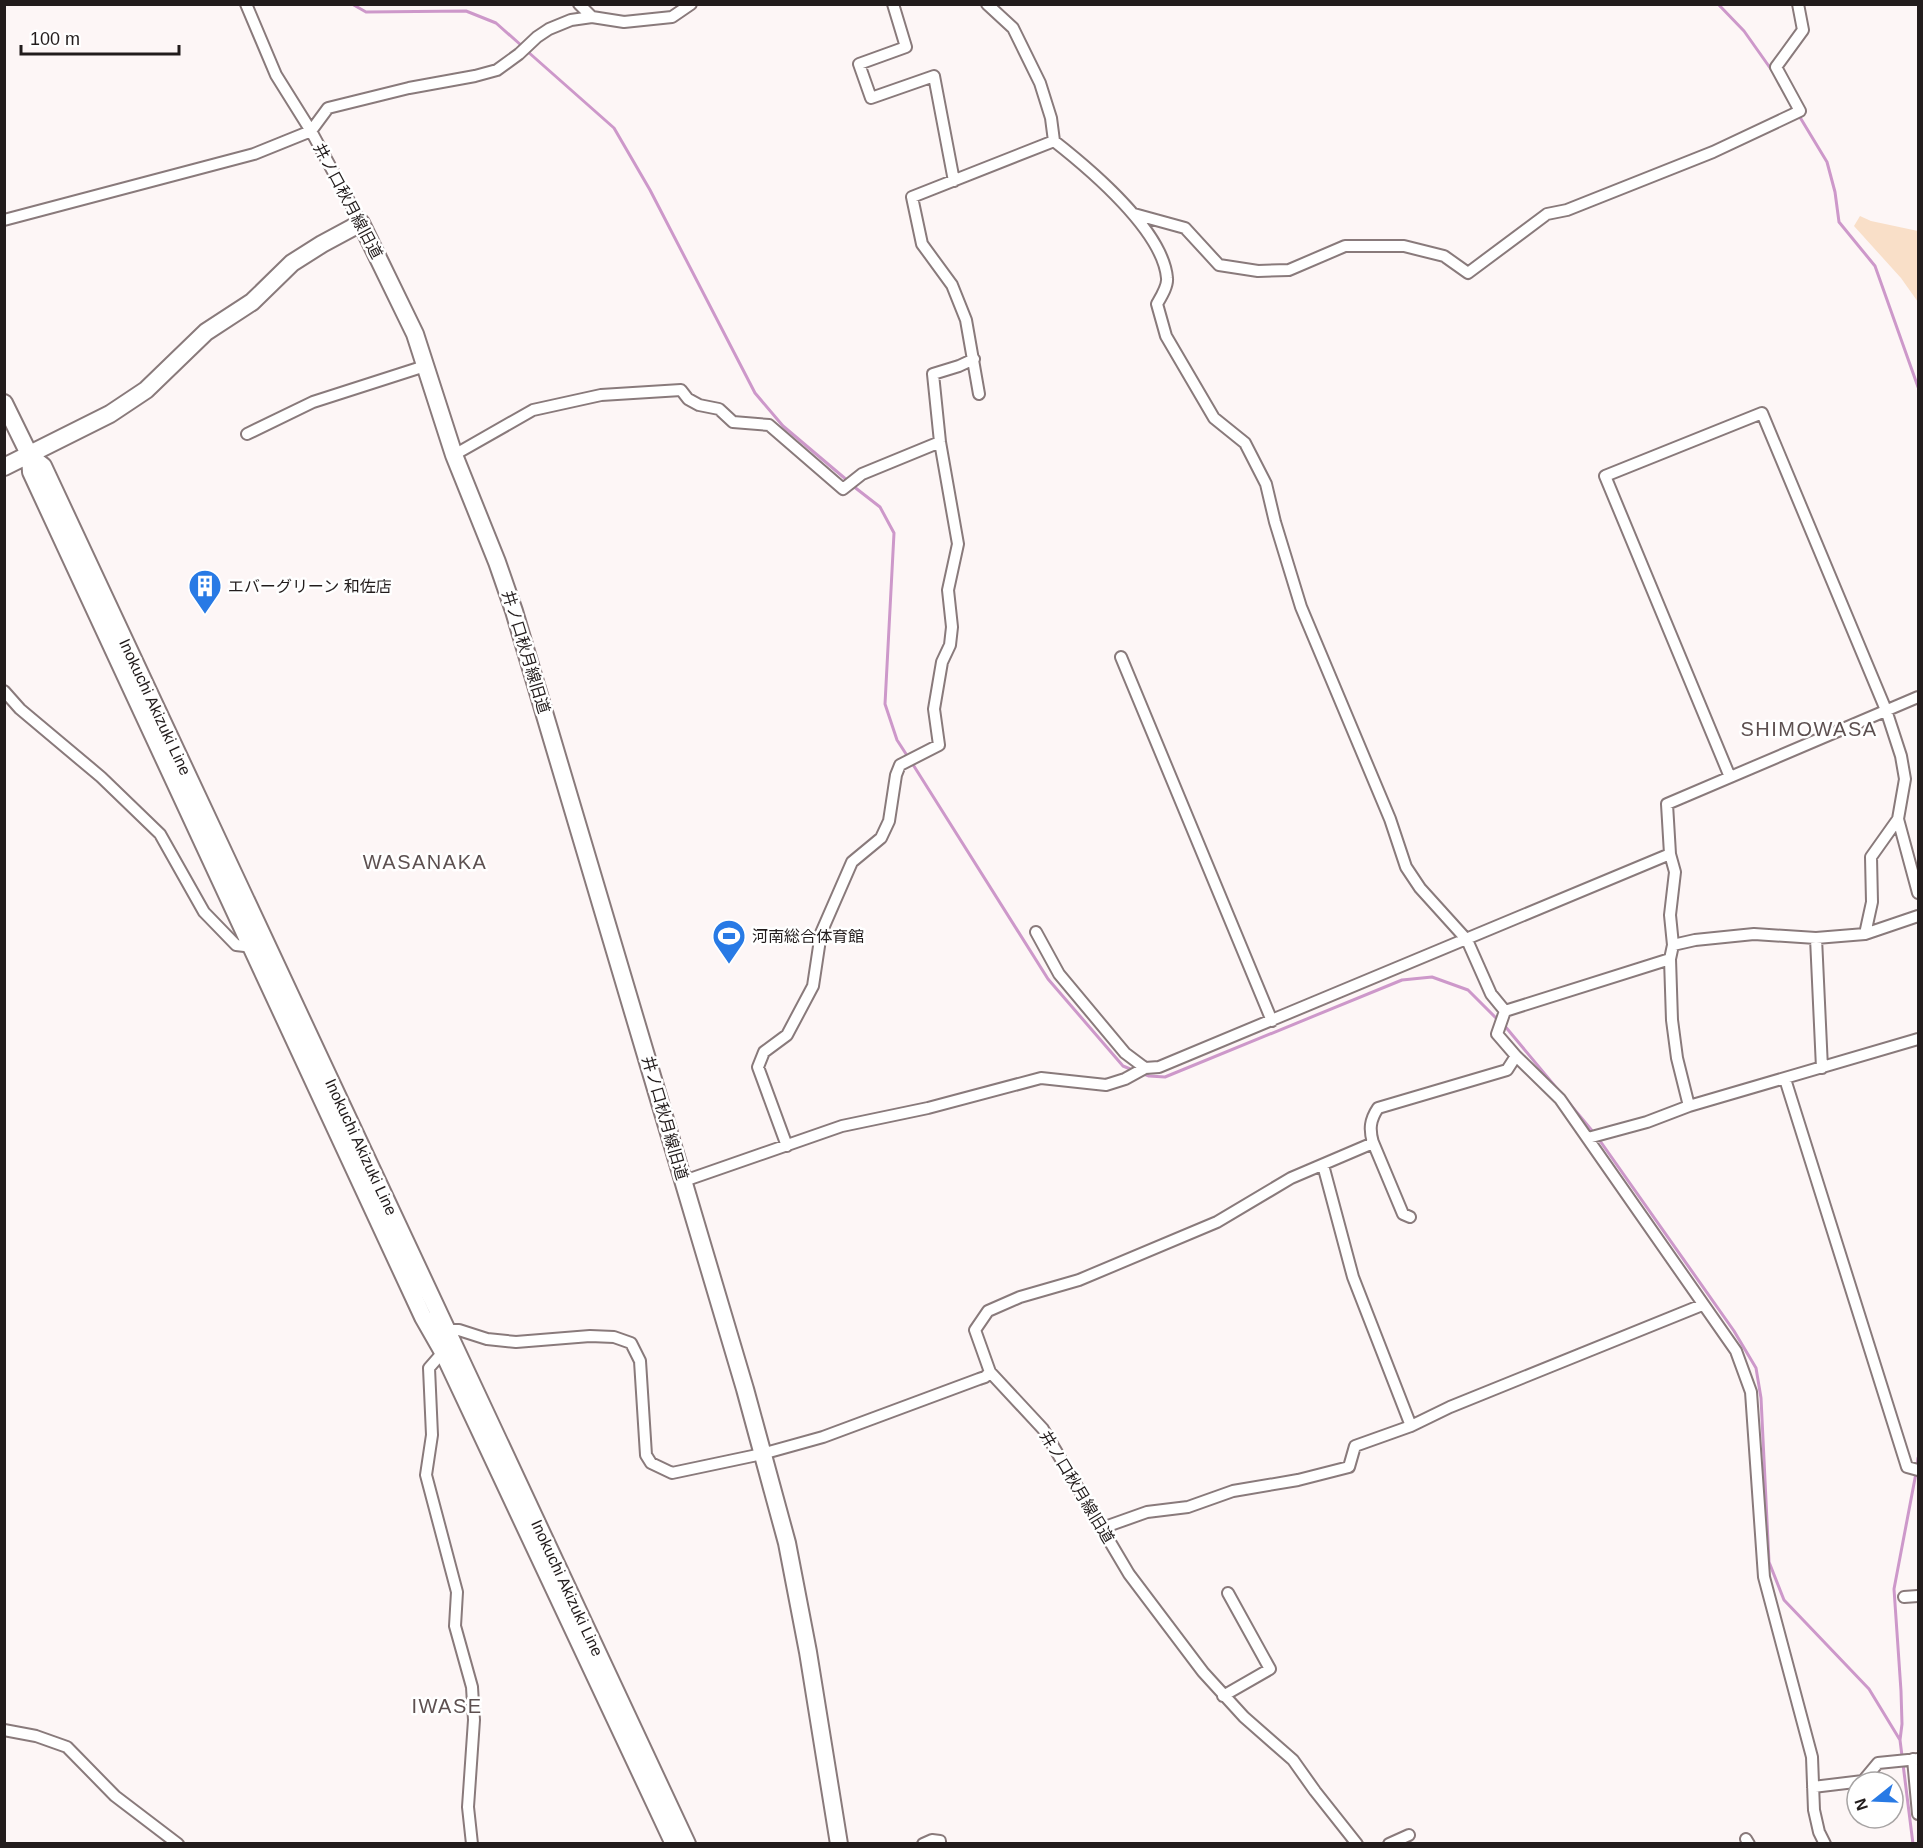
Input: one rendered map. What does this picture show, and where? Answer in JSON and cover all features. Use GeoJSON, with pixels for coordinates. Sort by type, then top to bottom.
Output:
{"type":"FeatureCollection","features":[{"type":"Feature","properties":{"kind":"main road","name":"井ノ口秋月線旧道"},"geometry":{"type":"LineString","coordinates":[[361,223],[415,334],[454,455],[514,611],[684,1181],[787,1543],[808,1652],[838,1844]]}},
{"type":"Feature","properties":{"kind":"main road"},"geometry":{"type":"LineString","coordinates":[[4,467],[110,414],[146,390],[206,332],[252,302],[292,263],[361,223]]}},
{"type":"Feature","properties":{"kind":"main road","name":"Inokuchi Akizuki Line"},"geometry":{"type":"LineString","coordinates":[[4,403],[30,456],[30,472],[258,944],[681,1843]]}},
{"type":"Feature","properties":{"kind":"main road","name":"Inokuchi Akizuki Line"},"geometry":{"type":"LineString","coordinates":[[440,1331],[443,1353],[681,1843]]}},
{"type":"Feature","properties":{"kind":"street","name":"井ノ口秋月線旧道"},"geometry":{"type":"LineString","coordinates":[[246,4],[276,75],[311,131],[361,223]]}},
{"type":"Feature","properties":{"kind":"street"},"geometry":{"type":"LineString","coordinates":[[579,4],[592,16]]}},
{"type":"Feature","properties":{"kind":"street"},"geometry":{"type":"LineString","coordinates":[[4,220],[254,154],[311,131],[328,108],[497,70],[537,37],[571,20],[592,16],[624,22],[636,21],[672,16],[691,4]]}},
{"type":"Feature","properties":{"kind":"street"},"geometry":{"type":"LineString","coordinates":[[893,4],[906,47],[859,64],[871,98],[934,76],[954,181]]}},
{"type":"Feature","properties":{"kind":"street"},"geometry":{"type":"LineString","coordinates":[[987,4],[1013,28],[1046,101],[1052,118],[1054,141],[1088,168],[1134,214],[1163,258],[1168,281],[1157,304],[1166,336],[1214,418],[1245,443],[1266,484],[1301,607],[1390,819],[1406,867],[1420,888],[1467,940],[1491,994],[1504,1013]]}},
{"type":"Feature","properties":{"kind":"street"},"geometry":{"type":"LineString","coordinates":[[1134,214],[1185,228],[1219,265],[1258,272],[1289,270],[1345,246],[1404,246],[1444,256],[1468,273],[1547,214],[1567,210],[1713,152],[1800,111],[1776,67],[1803,30],[1798,4]]}},
{"type":"Feature","properties":{"kind":"street"},"geometry":{"type":"LineString","coordinates":[[980,394],[966,320],[952,285],[922,244],[912,197],[1054,141]]}},
{"type":"Feature","properties":{"kind":"street"},"geometry":{"type":"LineString","coordinates":[[787,1146],[758,1067],[764,1052],[787,1035],[813,986],[821,933],[852,862],[881,838],[889,821],[896,775],[900,765],[939,745],[934,709],[942,662],[950,645],[952,627],[948,590],[958,544],[940,442],[933,374],[974,359]]}},
{"type":"Feature","properties":{"kind":"street"},"geometry":{"type":"LineString","coordinates":[[246,434],[313,402],[425,366]]}},
{"type":"Feature","properties":{"kind":"street"},"geometry":{"type":"LineString","coordinates":[[454,455],[533,410],[601,396],[681,390],[688,399],[699,405],[720,409],[733,422],[769,425],[843,489],[862,474],[940,442]]}},
{"type":"Feature","properties":{"kind":"street"},"geometry":{"type":"LineString","coordinates":[[1730,777],[1605,476],[1762,412],[1887,710],[1901,756],[1905,779],[1898,819],[1918,893]]}},
{"type":"Feature","properties":{"kind":"street"},"geometry":{"type":"LineString","coordinates":[[1120,657],[1272,1021]]}},
{"type":"Feature","properties":{"kind":"street"},"geometry":{"type":"LineString","coordinates":[[4,691],[21,709],[101,777],[160,834],[204,912],[236,945],[258,944]]}},
{"type":"Feature","properties":{"kind":"street"},"geometry":{"type":"LineString","coordinates":[[1689,1106],[1677,1058],[1673,1029],[1670,959],[1673,945],[1670,915],[1675,872],[1670,854],[1667,804],[1918,697]]}},
{"type":"Feature","properties":{"kind":"street"},"geometry":{"type":"LineString","coordinates":[[1865,934],[1872,902],[1871,856],[1898,819]]}},
{"type":"Feature","properties":{"kind":"street"},"geometry":{"type":"LineString","coordinates":[[684,1181],[842,1126],[928,1108],[1041,1078],[1106,1085],[1125,1079],[1145,1068],[1159,1067],[1272,1021],[1670,854]]}},
{"type":"Feature","properties":{"kind":"street"},"geometry":{"type":"LineString","coordinates":[[1673,945],[1695,940],[1754,934],[1816,939],[1865,934],[1918,916]]}},
{"type":"Feature","properties":{"kind":"street"},"geometry":{"type":"LineString","coordinates":[[1036,932],[1059,974],[1125,1053],[1145,1068]]}},
{"type":"Feature","properties":{"kind":"street"},"geometry":{"type":"LineString","coordinates":[[1816,939],[1822,1068]]}},
{"type":"Feature","properties":{"kind":"street"},"geometry":{"type":"LineString","coordinates":[[1504,1013],[1670,959]]}},
{"type":"Feature","properties":{"kind":"street"},"geometry":{"type":"LineString","coordinates":[[1504,1013],[1497,1034],[1560,1099],[1736,1351],[1750,1392],[1764,1576],[1812,1757],[1814,1810],[1821,1842]]}},
{"type":"Feature","properties":{"kind":"street"},"geometry":{"type":"LineString","coordinates":[[1588,1138],[1918,1038]]}},
{"type":"Feature","properties":{"kind":"street"},"geometry":{"type":"LineString","coordinates":[[1410,1217],[1403,1214],[1372,1140],[1370,1131],[1372,1117],[1378,1107],[1507,1070],[1516,1056]]}},
{"type":"Feature","properties":{"kind":"street"},"geometry":{"type":"LineString","coordinates":[[1785,1079],[1907,1467],[1918,1470]]}},
{"type":"Feature","properties":{"kind":"street"},"geometry":{"type":"LineString","coordinates":[[440,1331],[459,1330],[487,1339],[516,1342],[590,1336],[614,1337],[631,1343],[640,1361],[646,1455],[651,1462],[672,1473],[762,1454],[823,1437],[979,1379],[990,1372],[975,1330],[988,1311],[1020,1297],[1079,1280],[1217,1222],[1291,1178],[1373,1143],[1372,1140]]}},
{"type":"Feature","properties":{"kind":"street"},"geometry":{"type":"LineString","coordinates":[[1323,1165],[1353,1277],[1412,1426]]}},
{"type":"Feature","properties":{"kind":"street"},"geometry":{"type":"LineString","coordinates":[[1102,1528],[1147,1512],[1188,1507],[1233,1491],[1298,1480],[1348,1467],[1355,1446],[1412,1426],[1450,1407],[1702,1305]]}},
{"type":"Feature","properties":{"kind":"street"},"geometry":{"type":"LineString","coordinates":[[443,1353],[429,1368],[432,1435],[426,1475],[457,1592],[455,1626],[472,1687],[474,1720],[468,1807],[472,1844]]}},
{"type":"Feature","properties":{"kind":"street","name":"井ノ口秋月線旧道"},"geometry":{"type":"LineString","coordinates":[[990,1372],[1043,1429],[1129,1574],[1203,1672],[1223,1696],[1293,1760],[1314,1791],[1357,1844]]}},
{"type":"Feature","properties":{"kind":"street"},"geometry":{"type":"LineString","coordinates":[[1223,1696],[1270,1669],[1228,1593]]}},
{"type":"Feature","properties":{"kind":"street"},"geometry":{"type":"LineString","coordinates":[[1904,1597],[1918,1596]]}},
{"type":"Feature","properties":{"kind":"street"},"geometry":{"type":"LineString","coordinates":[[4,1730],[36,1736],[67,1747],[115,1796],[178,1844]]}},
{"type":"Feature","properties":{"kind":"street"},"geometry":{"type":"LineString","coordinates":[[1813,1787],[1863,1781],[1878,1763],[1916,1759],[1918,1814]]}},
{"type":"Feature","properties":{"kind":"street"},"geometry":{"type":"LineString","coordinates":[[1389,1844],[1409,1835]]}},
{"type":"Feature","properties":{"kind":"street"},"geometry":{"type":"LineString","coordinates":[[924,1844],[932,1840],[940,1841],[940,1844]]}},
{"type":"Feature","properties":{"kind":"shaded area"},"geometry":{"type":"Polygon","coordinates":[[[1860,216],[1871,221],[1918,231],[1918,302],[1901,278],[1854,226],[1860,216]]]}},
{"type":"Feature","properties":{"kind":"waterway"},"geometry":{"type":"LineString","coordinates":[[352,4],[366,12],[466,11],[496,23],[522,46]]}},
{"type":"Feature","properties":{"kind":"waterway"},"geometry":{"type":"LineString","coordinates":[[1718,4],[1744,31],[1773,72]]}},
{"type":"Feature","properties":{"kind":"waterway"},"geometry":{"type":"LineString","coordinates":[[527,51],[614,128],[650,190],[755,393],[783,426],[848,481]]}},
{"type":"Feature","properties":{"kind":"waterway"},"geometry":{"type":"LineString","coordinates":[[1798,114],[1827,162],[1835,192],[1839,222],[1875,266],[1918,387]]}},
{"type":"Feature","properties":{"kind":"waterway"},"geometry":{"type":"LineString","coordinates":[[853,486],[880,507],[894,533],[885,704],[897,740],[908,757]]}},
{"type":"Feature","properties":{"kind":"waterway"},"geometry":{"type":"LineString","coordinates":[[912,763],[1048,979],[1123,1066],[1135,1071]]}},
{"type":"Feature","properties":{"kind":"waterway"},"geometry":{"type":"LineString","coordinates":[[1141,1073],[1165,1077],[1402,980],[1432,977],[1468,990],[1499,1021]]}},
{"type":"Feature","properties":{"kind":"waterway"},"geometry":{"type":"LineString","coordinates":[[1504,1025],[1594,1133]]}},
{"type":"Feature","properties":{"kind":"waterway"},"geometry":{"type":"LineString","coordinates":[[1598,1138],[1734,1331],[1756,1368],[1761,1398],[1769,1562],[1784,1600],[1869,1689],[1900,1740]]}},
{"type":"Feature","properties":{"kind":"waterway"},"geometry":{"type":"LineString","coordinates":[[1917,1467],[1918,1458]]}},
{"type":"Feature","properties":{"kind":"waterway"},"geometry":{"type":"LineString","coordinates":[[1913,1844],[1900,1740],[1901,1691],[1894,1589],[1916,1473]]}},
{"type":"Feature","properties":{"kind":"place","name":"エバーグリーン 和佐店"},"geometry":{"type":"Point","coordinates":[205,615]}},
{"type":"Feature","properties":{"kind":"place","name":"河南総合体育館"},"geometry":{"type":"Point","coordinates":[729,965]}},
{"type":"Feature","properties":{"kind":"district","name":"SHIMOWASA"},"geometry":{"type":"Point","coordinates":[1809,729]}},
{"type":"Feature","properties":{"kind":"district","name":"WASANAKA"},"geometry":{"type":"Point","coordinates":[425,862]}},
{"type":"Feature","properties":{"kind":"district","name":"IWASE"},"geometry":{"type":"Point","coordinates":[447,1706]}}]}
